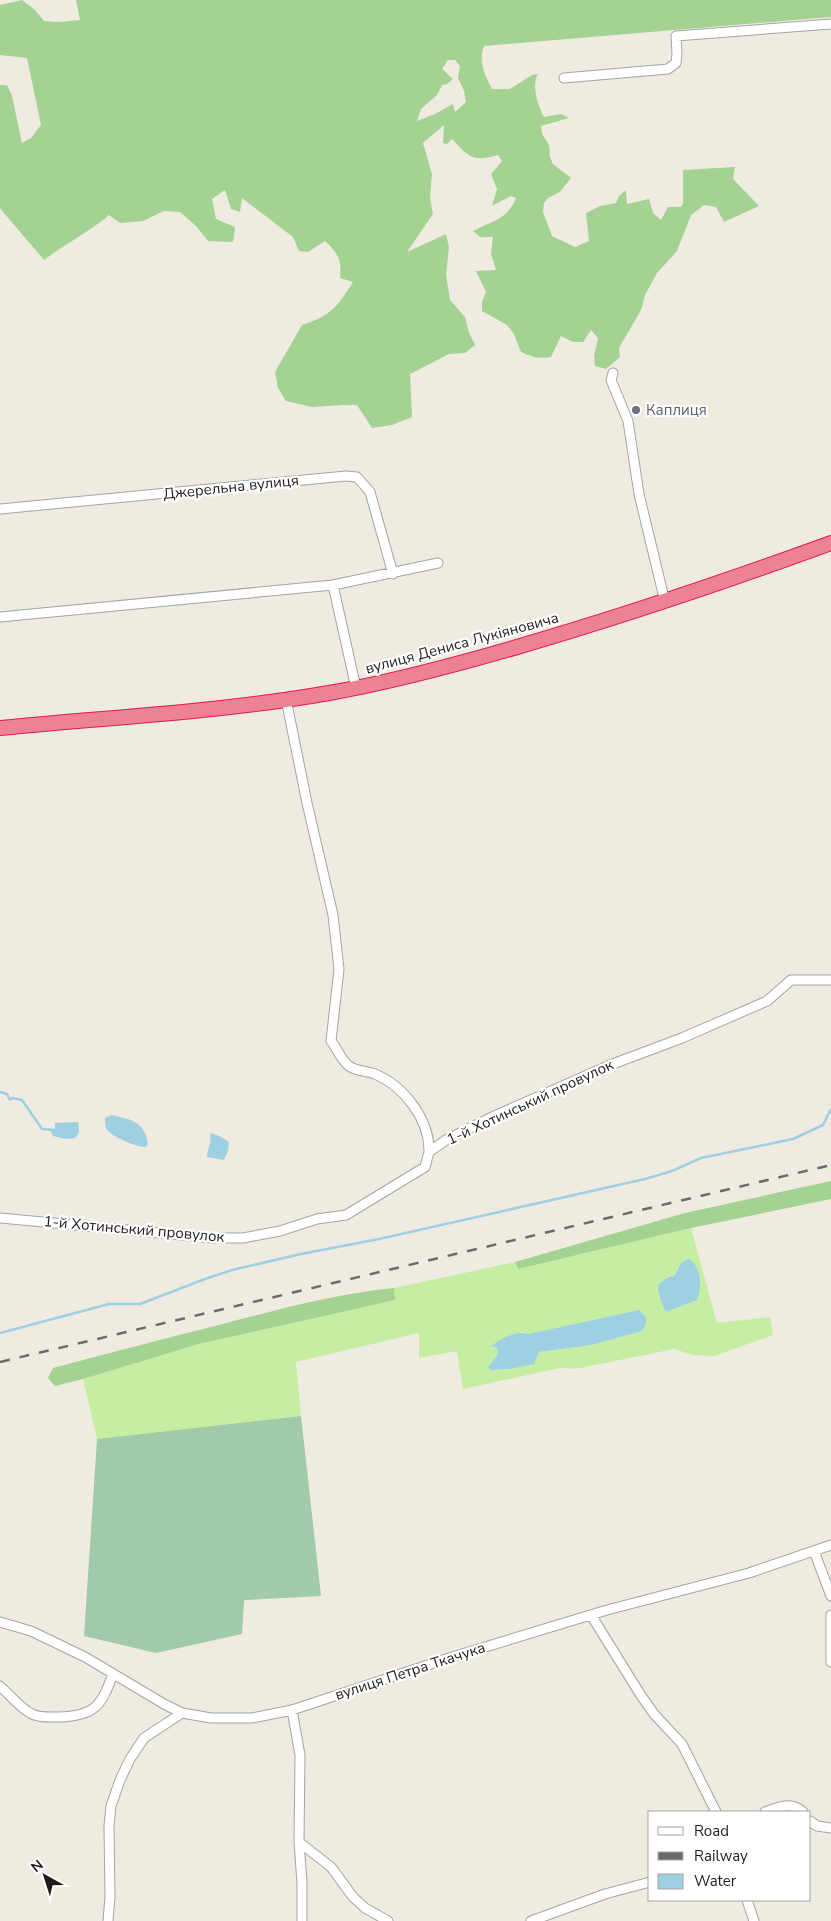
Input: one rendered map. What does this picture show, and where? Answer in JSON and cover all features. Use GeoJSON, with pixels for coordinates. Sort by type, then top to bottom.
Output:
{"type":"FeatureCollection","features":[{"type":"Feature","properties":{"kind":"highway","name":"вулиця Дениса Лукіяновича"},"geometry":{"type":"LineString","coordinates":[[0,728],[259,704],[356,688],[445,668],[665,602],[831,543]]}},
{"type":"Feature","properties":{"kind":"street"},"geometry":{"type":"LineString","coordinates":[[564,78],[668,69],[676,63],[676,36],[831,24]]}},
{"type":"Feature","properties":{"kind":"street"},"geometry":{"type":"LineString","coordinates":[[613,373],[611,380],[628,421],[639,494],[665,602]]}},
{"type":"Feature","properties":{"kind":"street","name":"Джерельна вулиця"},"geometry":{"type":"LineString","coordinates":[[0,509],[346,476],[357,477],[370,492],[393,574]]}},
{"type":"Feature","properties":{"kind":"street"},"geometry":{"type":"LineString","coordinates":[[0,617],[333,585],[393,574],[438,563]]}},
{"type":"Feature","properties":{"kind":"street"},"geometry":{"type":"LineString","coordinates":[[333,585],[356,688]]}},
{"type":"Feature","properties":{"kind":"street"},"geometry":{"type":"LineString","coordinates":[[286,699],[307,803],[333,915],[339,970],[331,1041],[349,1066],[377,1074],[408,1098],[425,1125],[430,1139],[429,1152]]}},
{"type":"Feature","properties":{"kind":"street","name":"1-й Хотинський провулок"},"geometry":{"type":"LineString","coordinates":[[0,1218],[90,1225],[178,1236],[243,1238],[317,1219],[346,1215],[425,1167],[429,1152],[446,1140],[492,1117],[610,1064],[682,1038],[767,1001],[791,980],[831,980]]}},
{"type":"Feature","properties":{"kind":"street","name":"вулиця Петра Ткачука"},"geometry":{"type":"LineString","coordinates":[[0,1622],[31,1631],[85,1657],[182,1713],[211,1718],[252,1718],[292,1710],[449,1658],[591,1615],[749,1574],[831,1545]]}},
{"type":"Feature","properties":{"kind":"street"},"geometry":{"type":"LineString","coordinates":[[814,1551],[831,1596]]}},
{"type":"Feature","properties":{"kind":"street"},"geometry":{"type":"LineString","coordinates":[[591,1615],[654,1714],[682,1744],[716,1811]]}},
{"type":"Feature","properties":{"kind":"street"},"geometry":{"type":"LineString","coordinates":[[831,1615],[831,1662]]}},
{"type":"Feature","properties":{"kind":"street"},"geometry":{"type":"LineString","coordinates":[[0,1686],[33,1715],[71,1717],[85,1714],[97,1706],[106,1693],[114,1674]]}},
{"type":"Feature","properties":{"kind":"street"},"geometry":{"type":"LineString","coordinates":[[292,1710],[300,1755],[299,1842],[302,1921]]}},
{"type":"Feature","properties":{"kind":"street"},"geometry":{"type":"LineString","coordinates":[[108,1921],[110,1897],[108,1826],[111,1806],[120,1780],[130,1759],[144,1738],[182,1713]]}},
{"type":"Feature","properties":{"kind":"street"},"geometry":{"type":"LineString","coordinates":[[768,1811],[780,1806],[790,1805],[802,1811]]}},
{"type":"Feature","properties":{"kind":"street"},"geometry":{"type":"LineString","coordinates":[[811,1821],[817,1826],[831,1828]]}},
{"type":"Feature","properties":{"kind":"street"},"geometry":{"type":"LineString","coordinates":[[299,1842],[331,1867],[348,1891],[364,1908],[388,1921]]}},
{"type":"Feature","properties":{"kind":"street"},"geometry":{"type":"LineString","coordinates":[[531,1921],[604,1894],[648,1883]]}},
{"type":"Feature","properties":{"kind":"street"},"geometry":{"type":"LineString","coordinates":[[747,1901],[754,1921]]}},
{"type":"Feature","properties":{"kind":"green space"},"geometry":{"type":"Polygon","coordinates":[[[22,0],[35,10],[44,21],[59,22],[80,20],[76,0],[831,0],[831,17],[484,46],[482,63],[492,89],[510,89],[532,75],[538,74],[535,90],[544,117],[561,114],[569,118],[541,126],[542,134],[549,145],[553,164],[571,178],[560,192],[548,198],[544,203],[543,212],[552,236],[575,247],[589,241],[586,213],[600,206],[616,203],[619,196],[626,190],[627,204],[649,199],[653,213],[661,220],[668,207],[681,207],[683,203],[683,170],[735,167],[733,179],[759,206],[724,222],[716,207],[704,205],[691,215],[677,251],[657,273],[645,295],[641,310],[619,348],[620,357],[606,369],[595,366],[594,356],[598,338],[591,330],[583,342],[573,342],[561,336],[551,357],[532,356],[521,352],[514,334],[507,325],[482,311],[482,302],[486,292],[476,271],[496,270],[491,254],[493,237],[480,237],[473,231],[503,215],[508,211],[516,198],[511,196],[492,206],[497,189],[491,174],[502,161],[498,155],[482,158],[472,157],[452,139],[447,144],[443,143],[444,125],[423,143],[432,174],[430,198],[433,214],[407,252],[446,234],[449,247],[446,275],[450,300],[465,317],[469,333],[475,345],[465,353],[449,354],[410,374],[412,417],[392,425],[372,428],[357,405],[312,407],[286,401],[278,388],[275,372],[302,325],[320,318],[332,310],[353,282],[340,278],[340,262],[338,257],[325,241],[308,252],[299,251],[293,237],[242,198],[240,212],[231,209],[225,190],[212,199],[216,219],[235,227],[233,242],[208,241],[196,226],[180,212],[164,211],[143,221],[120,223],[109,215],[44,260],[0,208],[0,85],[7,85],[12,96],[22,143],[31,138],[41,125],[27,58],[0,55],[0,5],[22,0]],[[448,60],[442,69],[453,79],[447,84],[442,85],[437,95],[421,109],[417,121],[453,104],[455,112],[466,102],[464,91],[458,78],[460,66],[455,60],[448,60]]]}},
{"type":"Feature","properties":{"kind":"green space"},"geometry":{"type":"Polygon","coordinates":[[[831,1181],[831,1199],[691,1228],[518,1269],[515,1262],[685,1213],[831,1181]]]}},
{"type":"Feature","properties":{"kind":"green space"},"geometry":{"type":"Polygon","coordinates":[[[691,1228],[717,1323],[770,1317],[773,1335],[714,1356],[693,1355],[674,1349],[575,1369],[560,1368],[463,1389],[457,1351],[419,1358],[419,1333],[296,1362],[301,1416],[97,1439],[83,1379],[199,1344],[395,1300],[394,1288],[515,1262],[518,1269],[691,1228]],[[678,1267],[674,1276],[667,1278],[659,1292],[659,1297],[663,1302],[666,1312],[697,1300],[678,1267]],[[639,1310],[528,1334],[521,1332],[492,1346],[497,1348],[498,1354],[490,1365],[491,1370],[510,1369],[539,1352],[592,1345],[642,1331],[639,1310]]]}},
{"type":"Feature","properties":{"kind":"green space"},"geometry":{"type":"Polygon","coordinates":[[[394,1288],[395,1300],[199,1344],[55,1386],[48,1378],[53,1368],[115,1351],[305,1303],[349,1294],[394,1288]]]}},
{"type":"Feature","properties":{"kind":"green space"},"geometry":{"type":"Polygon","coordinates":[[[301,1416],[321,1596],[244,1600],[242,1634],[156,1653],[84,1636],[97,1439],[301,1416]]]}},
{"type":"Feature","properties":{"kind":"water"},"geometry":{"type":"Polygon","coordinates":[[[112,1115],[131,1120],[140,1126],[144,1130],[148,1144],[145,1147],[136,1145],[110,1133],[106,1127],[105,1118],[112,1115]]]}},
{"type":"Feature","properties":{"kind":"water"},"geometry":{"type":"Polygon","coordinates":[[[78,1122],[79,1129],[76,1137],[69,1139],[53,1136],[51,1131],[55,1130],[55,1123],[78,1122]]]}},
{"type":"Feature","properties":{"kind":"water"},"geometry":{"type":"Polygon","coordinates":[[[212,1133],[229,1142],[224,1160],[207,1157],[210,1135],[212,1133]]]}},
{"type":"Feature","properties":{"kind":"water"},"geometry":{"type":"Polygon","coordinates":[[[689,1259],[699,1272],[700,1290],[697,1300],[666,1312],[659,1296],[658,1285],[667,1278],[674,1276],[681,1263],[689,1259]]]}},
{"type":"Feature","properties":{"kind":"water"},"geometry":{"type":"Polygon","coordinates":[[[639,1310],[646,1317],[646,1324],[642,1331],[592,1345],[539,1352],[534,1364],[510,1369],[491,1370],[488,1367],[498,1354],[497,1348],[491,1346],[509,1336],[518,1333],[528,1334],[639,1310]]]}},
{"type":"Feature","properties":{"kind":"waterway"},"geometry":{"type":"LineString","coordinates":[[0,1092],[7,1094],[10,1100],[12,1098],[22,1100],[42,1129],[55,1130]]}},
{"type":"Feature","properties":{"kind":"waterway"},"geometry":{"type":"LineString","coordinates":[[0,1333],[109,1304],[140,1304],[232,1270],[645,1179],[672,1171],[701,1158],[793,1139],[823,1125],[831,1109]]}},
{"type":"Feature","properties":{"kind":"railway"},"geometry":{"type":"LineString","coordinates":[[0,1362],[831,1165]]}},
{"type":"Feature","properties":{"kind":"place","name":"Каплиця"},"geometry":{"type":"Point","coordinates":[636,410]}}]}
